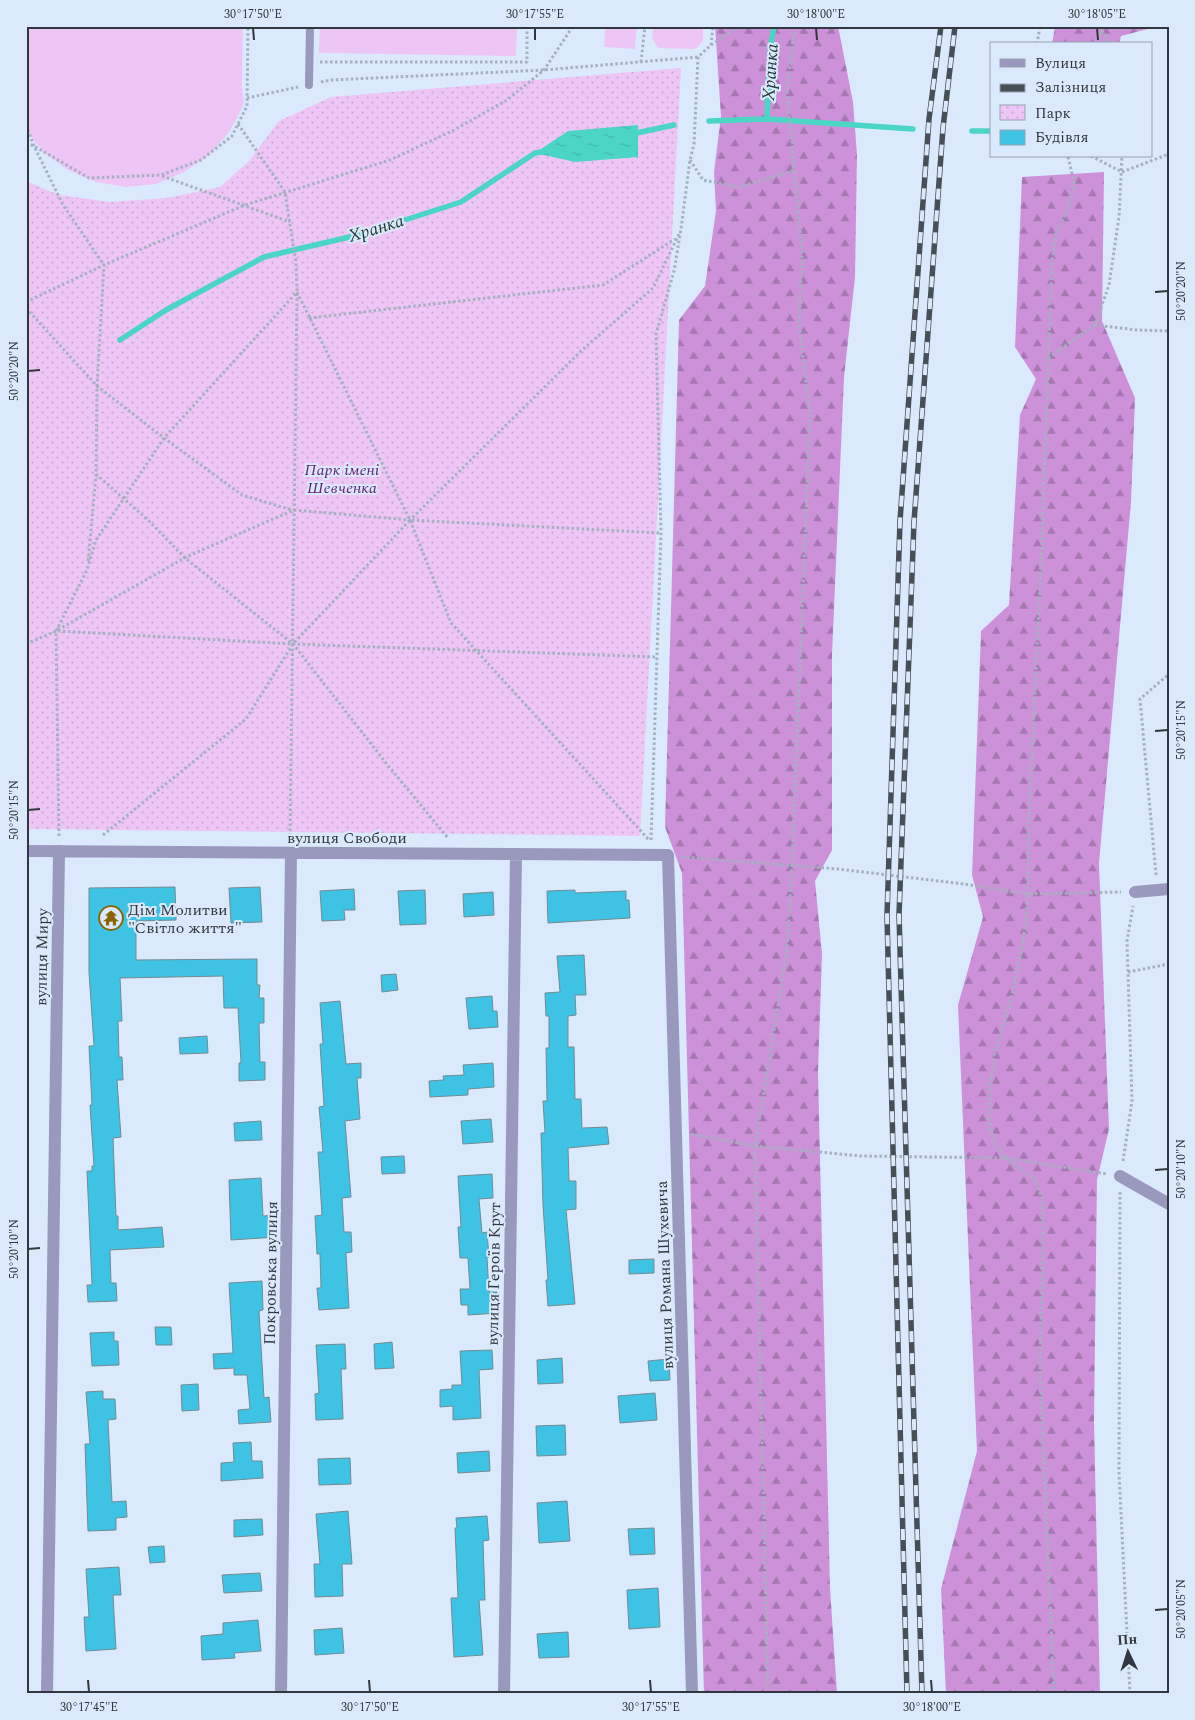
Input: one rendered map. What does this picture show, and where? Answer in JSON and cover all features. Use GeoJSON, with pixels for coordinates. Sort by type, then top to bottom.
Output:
{"type":"FeatureCollection","features":[{"type":"Feature","properties":{"kind":"street","name":"вулиця Свободи"},"geometry":{"type":"LineString","coordinates":[[26,851],[668,856]]}},
{"type":"Feature","properties":{"kind":"street","name":"вулиця Миру"},"geometry":{"type":"LineString","coordinates":[[46,1694],[59,851]]}},
{"type":"Feature","properties":{"kind":"street","name":"Покровська вулиця"},"geometry":{"type":"LineString","coordinates":[[281,1694],[291,853]]}},
{"type":"Feature","properties":{"kind":"street","name":"вулиця Героїв Крут"},"geometry":{"type":"LineString","coordinates":[[504,1694],[516,854]]}},
{"type":"Feature","properties":{"kind":"street","name":"вулиця Романа Шухевича"},"geometry":{"type":"LineString","coordinates":[[668,856],[692,1694]]}},
{"type":"Feature","properties":{"kind":"street"},"geometry":{"type":"LineString","coordinates":[[1135,892],[1163,890]]}},
{"type":"Feature","properties":{"kind":"street"},"geometry":{"type":"LineString","coordinates":[[1120,1176],[1169,1204]]}},
{"type":"Feature","properties":{"kind":"lane"},"geometry":{"type":"LineString","coordinates":[[309,85],[310,26]]}},
{"type":"Feature","properties":{"kind":"path"},"geometry":{"type":"LineString","coordinates":[[26,145],[34,146],[89,178],[161,176],[201,160],[232,136],[247,106],[248,26]]}},
{"type":"Feature","properties":{"kind":"path"},"geometry":{"type":"LineString","coordinates":[[309,62],[527,62],[527,26]]}},
{"type":"Feature","properties":{"kind":"path"},"geometry":{"type":"LineString","coordinates":[[26,302],[104,265],[245,205],[390,160],[454,130],[508,100],[544,70],[573,26]]}},
{"type":"Feature","properties":{"kind":"path"},"geometry":{"type":"LineString","coordinates":[[641,62],[645,26]]}},
{"type":"Feature","properties":{"kind":"path"},"geometry":{"type":"LineString","coordinates":[[711,45],[712,26]]}},
{"type":"Feature","properties":{"kind":"path"},"geometry":{"type":"LineString","coordinates":[[247,98],[331,80],[544,70],[698,57],[711,45],[740,26]]}},
{"type":"Feature","properties":{"kind":"path"},"geometry":{"type":"LineString","coordinates":[[768,1694],[755,1146],[787,950],[810,415],[799,324],[802,253],[787,90],[795,26]]}},
{"type":"Feature","properties":{"kind":"path"},"geometry":{"type":"LineString","coordinates":[[1037,42],[1040,26]]}},
{"type":"Feature","properties":{"kind":"path"},"geometry":{"type":"LineString","coordinates":[[1098,42],[1102,28]]}},
{"type":"Feature","properties":{"kind":"path"},"geometry":{"type":"LineString","coordinates":[[1102,28],[1108,42]]}},
{"type":"Feature","properties":{"kind":"path"},"geometry":{"type":"LineString","coordinates":[[297,292],[410,520],[451,623],[651,842],[661,533],[656,334],[674,272],[682,229],[690,160],[694,144],[698,57]]}},
{"type":"Feature","properties":{"kind":"path"},"geometry":{"type":"LineString","coordinates":[[238,124],[285,192],[296,262],[291,853]]}},
{"type":"Feature","properties":{"kind":"path"},"geometry":{"type":"LineString","coordinates":[[26,125],[34,146],[63,205],[104,265],[97,386],[96,474],[87,570]]}},
{"type":"Feature","properties":{"kind":"path"},"geometry":{"type":"LineString","coordinates":[[1094,158],[1122,172],[1169,154]]}},
{"type":"Feature","properties":{"kind":"path"},"geometry":{"type":"LineString","coordinates":[[1054,1694],[1040,1371],[1042,1198],[1035,1179],[1005,1158],[994,1142],[989,1121],[990,1085],[995,1053],[1011,999],[1023,944],[1028,894],[1029,816],[1040,595],[1052,260],[1056,233],[1068,209],[1074,183],[1068,158]]}},
{"type":"Feature","properties":{"kind":"path"},"geometry":{"type":"LineString","coordinates":[[1048,358],[1095,325],[1109,285],[1119,217],[1122,158]]}},
{"type":"Feature","properties":{"kind":"path"},"geometry":{"type":"LineString","coordinates":[[690,160],[703,180],[739,187],[794,170]]}},
{"type":"Feature","properties":{"kind":"path"},"geometry":{"type":"LineString","coordinates":[[161,176],[290,222]]}},
{"type":"Feature","properties":{"kind":"path"},"geometry":{"type":"LineString","coordinates":[[83,852],[246,719],[293,644],[410,520],[581,351],[652,288],[682,229]]}},
{"type":"Feature","properties":{"kind":"path"},"geometry":{"type":"LineString","coordinates":[[309,318],[603,285],[677,237]]}},
{"type":"Feature","properties":{"kind":"path"},"geometry":{"type":"LineString","coordinates":[[59,851],[56,631],[87,570],[96,540],[164,438],[297,292]]}},
{"type":"Feature","properties":{"kind":"path"},"geometry":{"type":"LineString","coordinates":[[26,308],[97,386],[242,495],[294,510],[410,520],[661,533]]}},
{"type":"Feature","properties":{"kind":"path"},"geometry":{"type":"LineString","coordinates":[[1095,325],[1137,330],[1169,331]]}},
{"type":"Feature","properties":{"kind":"path"},"geometry":{"type":"LineString","coordinates":[[96,474],[149,521],[185,558],[293,644],[386,763],[461,854]]}},
{"type":"Feature","properties":{"kind":"path"},"geometry":{"type":"LineString","coordinates":[[26,644],[56,631],[185,558],[294,510]]}},
{"type":"Feature","properties":{"kind":"path"},"geometry":{"type":"LineString","coordinates":[[56,631],[293,644],[657,657]]}},
{"type":"Feature","properties":{"kind":"path"},"geometry":{"type":"LineString","coordinates":[[1163,890],[1140,699],[1169,674]]}},
{"type":"Feature","properties":{"kind":"path"},"geometry":{"type":"LineString","coordinates":[[668,856],[838,869],[1028,894],[1135,892],[1127,941],[1132,1101],[1120,1176],[1119,1473],[1130,1694]]}},
{"type":"Feature","properties":{"kind":"path"},"geometry":{"type":"LineString","coordinates":[[1128,972],[1169,964]]}},
{"type":"Feature","properties":{"kind":"path"},"geometry":{"type":"LineString","coordinates":[[676,1131],[755,1146],[861,1156],[1005,1158],[1120,1176]]}},
{"type":"Feature","properties":{"kind":"green space"},"geometry":{"type":"Polygon","coordinates":[[[26,26],[243,26],[242,85],[244,104],[230,131],[209,155],[184,172],[156,184],[126,187],[96,182],[68,170],[43,152],[26,131],[26,26]]]}},
{"type":"Feature","properties":{"kind":"green space"},"geometry":{"type":"Polygon","coordinates":[[[320,26],[517,26],[516,56],[319,53],[320,26]]]}},
{"type":"Feature","properties":{"kind":"green space"},"geometry":{"type":"Polygon","coordinates":[[[605,26],[637,26],[635,49],[604,47],[605,26]]]}},
{"type":"Feature","properties":{"kind":"green space"},"geometry":{"type":"Polygon","coordinates":[[[653,26],[703,26],[703,41],[695,49],[658,48],[652,38],[653,26]]]}},
{"type":"Feature","properties":{"kind":"green space"},"geometry":{"type":"Polygon","coordinates":[[[715,26],[838,26],[853,102],[857,155],[855,277],[844,377],[832,655],[832,850],[815,881],[822,954],[818,1072],[830,1588],[837,1694],[704,1694],[682,873],[665,827],[679,320],[705,286],[716,211],[714,172],[721,116],[715,26]]]}},
{"type":"Feature","properties":{"kind":"green space"},"geometry":{"type":"Polygon","coordinates":[[[1055,26],[1159,26],[1121,36],[1120,42],[1052,42],[1055,26]]]}},
{"type":"Feature","properties":{"kind":"green space","name":"Парк імені Шевченка"},"geometry":{"type":"Polygon","coordinates":[[[681,68],[640,836],[26,829],[26,181],[59,195],[110,202],[167,198],[220,187],[249,161],[279,121],[331,97],[681,68]]]}},
{"type":"Feature","properties":{"kind":"green space"},"geometry":{"type":"Polygon","coordinates":[[[1104,172],[1102,321],[1135,398],[1131,502],[1099,863],[1109,1129],[1097,1180],[1094,1421],[1100,1694],[946,1694],[941,1589],[977,1451],[958,1005],[983,917],[972,875],[981,631],[1009,605],[1020,415],[1036,379],[1015,347],[1022,177],[1104,172]]]}},
{"type":"Feature","properties":{"kind":"water"},"geometry":{"type":"Polygon","coordinates":[[[638,125],[638,157],[575,162],[535,153],[568,131],[638,125]]]}},
{"type":"Feature","properties":{"kind":"building"},"geometry":{"type":"Polygon","coordinates":[[[175,887],[176,920],[136,921],[136,960],[257,959],[257,985],[260,985],[259,998],[264,998],[264,1023],[259,1023],[260,1062],[265,1062],[265,1080],[239,1081],[239,1063],[241,1063],[238,1008],[224,1008],[223,976],[120,978],[122,1021],[118,1021],[119,1057],[122,1057],[123,1080],[117,1080],[121,1137],[113,1138],[118,1230],[162,1227],[164,1247],[110,1250],[111,1283],[116,1283],[117,1301],[88,1302],[87,1285],[92,1285],[87,1171],[92,1171],[92,1166],[94,1166],[90,1105],[92,1105],[89,1046],[94,1046],[89,972],[89,888],[175,887]]]}},
{"type":"Feature","properties":{"kind":"building"},"geometry":{"type":"Polygon","coordinates":[[[260,887],[262,922],[231,923],[229,888],[260,887]]]}},
{"type":"Feature","properties":{"kind":"building"},"geometry":{"type":"Polygon","coordinates":[[[354,889],[355,910],[344,910],[345,920],[322,921],[320,891],[354,889]]]}},
{"type":"Feature","properties":{"kind":"building"},"geometry":{"type":"Polygon","coordinates":[[[425,890],[426,924],[400,925],[398,891],[425,890]]]}},
{"type":"Feature","properties":{"kind":"building"},"geometry":{"type":"Polygon","coordinates":[[[575,890],[575,893],[626,891],[626,900],[629,900],[630,918],[548,923],[547,891],[575,890]]]}},
{"type":"Feature","properties":{"kind":"building"},"geometry":{"type":"Polygon","coordinates":[[[493,892],[494,915],[464,917],[463,894],[493,892]]]}},
{"type":"Feature","properties":{"kind":"building"},"geometry":{"type":"Polygon","coordinates":[[[584,955],[586,995],[575,995],[576,1015],[568,1016],[568,1047],[574,1047],[575,1099],[581,1099],[582,1128],[607,1127],[609,1144],[568,1148],[569,1181],[576,1181],[576,1209],[566,1210],[575,1304],[548,1306],[541,1133],[545,1133],[543,1101],[547,1101],[546,1048],[549,1048],[549,1016],[546,1016],[545,993],[560,992],[557,956],[584,955]]]}},
{"type":"Feature","properties":{"kind":"building"},"geometry":{"type":"Polygon","coordinates":[[[396,974],[398,990],[382,992],[381,975],[396,974]]]}},
{"type":"Feature","properties":{"kind":"building"},"geometry":{"type":"Polygon","coordinates":[[[492,996],[493,1011],[497,1011],[498,1027],[469,1029],[466,998],[492,996]]]}},
{"type":"Feature","properties":{"kind":"building"},"geometry":{"type":"Polygon","coordinates":[[[340,1001],[346,1064],[361,1063],[361,1078],[357,1078],[360,1119],[345,1121],[351,1197],[342,1198],[344,1232],[351,1232],[352,1252],[346,1253],[349,1308],[319,1310],[317,1288],[321,1288],[320,1254],[317,1254],[315,1216],[322,1215],[318,1152],[323,1152],[319,1107],[324,1106],[320,1044],[323,1044],[320,1003],[340,1001]]]}},
{"type":"Feature","properties":{"kind":"building"},"geometry":{"type":"Polygon","coordinates":[[[207,1036],[208,1053],[180,1054],[179,1038],[207,1036]]]}},
{"type":"Feature","properties":{"kind":"building"},"geometry":{"type":"Polygon","coordinates":[[[493,1063],[494,1087],[468,1089],[468,1095],[430,1097],[429,1081],[444,1080],[443,1076],[464,1075],[463,1065],[493,1063]]]}},
{"type":"Feature","properties":{"kind":"building"},"geometry":{"type":"Polygon","coordinates":[[[491,1119],[493,1142],[463,1144],[461,1121],[491,1119]]]}},
{"type":"Feature","properties":{"kind":"building"},"geometry":{"type":"Polygon","coordinates":[[[261,1121],[262,1140],[235,1141],[234,1123],[261,1121]]]}},
{"type":"Feature","properties":{"kind":"building"},"geometry":{"type":"Polygon","coordinates":[[[404,1156],[405,1173],[382,1174],[381,1157],[404,1156]]]}},
{"type":"Feature","properties":{"kind":"building"},"geometry":{"type":"Polygon","coordinates":[[[492,1174],[493,1198],[479,1199],[482,1233],[487,1232],[489,1292],[497,1292],[499,1313],[468,1315],[468,1305],[461,1305],[460,1289],[470,1289],[468,1258],[460,1258],[458,1227],[461,1227],[458,1176],[492,1174]]]}},
{"type":"Feature","properties":{"kind":"building"},"geometry":{"type":"Polygon","coordinates":[[[261,1178],[263,1216],[276,1215],[277,1237],[231,1240],[229,1180],[261,1178]]]}},
{"type":"Feature","properties":{"kind":"building"},"geometry":{"type":"Polygon","coordinates":[[[654,1259],[654,1273],[629,1274],[629,1260],[654,1259]]]}},
{"type":"Feature","properties":{"kind":"building"},"geometry":{"type":"Polygon","coordinates":[[[262,1281],[263,1310],[259,1311],[264,1398],[269,1397],[271,1422],[239,1424],[238,1410],[250,1409],[247,1375],[234,1375],[234,1368],[214,1369],[213,1354],[233,1353],[229,1283],[262,1281]]]}},
{"type":"Feature","properties":{"kind":"building"},"geometry":{"type":"Polygon","coordinates":[[[155,1327],[171,1327],[172,1345],[156,1345],[155,1327]]]}},
{"type":"Feature","properties":{"kind":"building"},"geometry":{"type":"Polygon","coordinates":[[[114,1332],[114,1341],[118,1341],[119,1365],[92,1366],[90,1333],[114,1332]]]}},
{"type":"Feature","properties":{"kind":"building"},"geometry":{"type":"Polygon","coordinates":[[[392,1342],[394,1368],[375,1369],[374,1344],[392,1342]]]}},
{"type":"Feature","properties":{"kind":"building"},"geometry":{"type":"Polygon","coordinates":[[[345,1344],[346,1369],[341,1369],[343,1419],[316,1420],[315,1394],[319,1393],[316,1345],[345,1344]]]}},
{"type":"Feature","properties":{"kind":"building"},"geometry":{"type":"Polygon","coordinates":[[[492,1350],[493,1369],[479,1370],[481,1418],[453,1420],[453,1406],[440,1407],[440,1390],[452,1389],[452,1385],[462,1385],[460,1351],[492,1350]]]}},
{"type":"Feature","properties":{"kind":"building"},"geometry":{"type":"Polygon","coordinates":[[[562,1358],[563,1383],[538,1384],[537,1360],[562,1358]]]}},
{"type":"Feature","properties":{"kind":"building"},"geometry":{"type":"Polygon","coordinates":[[[669,1359],[670,1380],[650,1381],[648,1361],[669,1359]]]}},
{"type":"Feature","properties":{"kind":"building"},"geometry":{"type":"Polygon","coordinates":[[[198,1384],[199,1410],[182,1411],[181,1385],[198,1384]]]}},
{"type":"Feature","properties":{"kind":"building"},"geometry":{"type":"Polygon","coordinates":[[[103,1391],[103,1399],[115,1399],[116,1419],[108,1420],[112,1502],[126,1501],[127,1517],[116,1518],[116,1530],[88,1531],[85,1444],[90,1444],[86,1392],[103,1391]]]}},
{"type":"Feature","properties":{"kind":"building"},"geometry":{"type":"Polygon","coordinates":[[[655,1393],[657,1420],[620,1423],[618,1396],[655,1393]]]}},
{"type":"Feature","properties":{"kind":"building"},"geometry":{"type":"Polygon","coordinates":[[[565,1425],[566,1455],[537,1456],[536,1426],[565,1425]]]}},
{"type":"Feature","properties":{"kind":"building"},"geometry":{"type":"Polygon","coordinates":[[[251,1442],[252,1461],[262,1461],[263,1478],[221,1481],[221,1463],[234,1462],[233,1443],[251,1442]]]}},
{"type":"Feature","properties":{"kind":"building"},"geometry":{"type":"Polygon","coordinates":[[[489,1451],[490,1471],[458,1473],[457,1453],[489,1451]]]}},
{"type":"Feature","properties":{"kind":"building"},"geometry":{"type":"Polygon","coordinates":[[[350,1458],[351,1484],[319,1485],[318,1459],[350,1458]]]}},
{"type":"Feature","properties":{"kind":"building"},"geometry":{"type":"Polygon","coordinates":[[[567,1501],[570,1541],[539,1543],[537,1503],[567,1501]]]}},
{"type":"Feature","properties":{"kind":"building"},"geometry":{"type":"Polygon","coordinates":[[[348,1511],[352,1564],[342,1564],[343,1596],[315,1597],[314,1564],[320,1564],[316,1514],[348,1511]]]}},
{"type":"Feature","properties":{"kind":"building"},"geometry":{"type":"Polygon","coordinates":[[[487,1516],[489,1540],[483,1541],[485,1600],[479,1600],[483,1655],[454,1657],[451,1598],[458,1598],[456,1518],[487,1516]]]}},
{"type":"Feature","properties":{"kind":"building"},"geometry":{"type":"Polygon","coordinates":[[[262,1519],[263,1535],[234,1537],[234,1520],[262,1519]]]}},
{"type":"Feature","properties":{"kind":"building"},"geometry":{"type":"Polygon","coordinates":[[[654,1528],[655,1554],[630,1555],[628,1529],[654,1528]]]}},
{"type":"Feature","properties":{"kind":"building"},"geometry":{"type":"Polygon","coordinates":[[[164,1546],[165,1562],[150,1563],[148,1547],[164,1546]]]}},
{"type":"Feature","properties":{"kind":"building"},"geometry":{"type":"Polygon","coordinates":[[[119,1567],[121,1595],[113,1595],[116,1649],[86,1651],[84,1617],[89,1617],[86,1569],[119,1567]]]}},
{"type":"Feature","properties":{"kind":"building"},"geometry":{"type":"Polygon","coordinates":[[[260,1573],[262,1591],[224,1593],[222,1575],[260,1573]]]}},
{"type":"Feature","properties":{"kind":"building"},"geometry":{"type":"Polygon","coordinates":[[[658,1588],[660,1627],[629,1629],[627,1590],[658,1588]]]}},
{"type":"Feature","properties":{"kind":"building"},"geometry":{"type":"Polygon","coordinates":[[[258,1620],[261,1651],[234,1653],[235,1658],[202,1660],[201,1636],[223,1634],[223,1623],[258,1620]]]}},
{"type":"Feature","properties":{"kind":"building"},"geometry":{"type":"Polygon","coordinates":[[[342,1628],[344,1653],[315,1655],[314,1630],[342,1628]]]}},
{"type":"Feature","properties":{"kind":"building"},"geometry":{"type":"Polygon","coordinates":[[[568,1632],[569,1657],[539,1658],[537,1634],[568,1632]]]}},
{"type":"Feature","properties":{"kind":"waterway","name":"Хранка"},"geometry":{"type":"LineString","coordinates":[[767,119],[770,49],[774,26]]}},
{"type":"Feature","properties":{"kind":"waterway"},"geometry":{"type":"LineString","coordinates":[[709,121],[767,119],[913,129]]}},
{"type":"Feature","properties":{"kind":"waterway"},"geometry":{"type":"LineString","coordinates":[[632,134],[674,125]]}},
{"type":"Feature","properties":{"kind":"waterway"},"geometry":{"type":"LineString","coordinates":[[972,131],[990,131]]}},
{"type":"Feature","properties":{"kind":"waterway","name":"Хранка"},"geometry":{"type":"LineString","coordinates":[[120,340],[166,310],[264,257],[358,235],[461,202],[535,153],[542,152]]}},
{"type":"Feature","properties":{"kind":"railway"},"geometry":{"type":"LineString","coordinates":[[907,1694],[887,916],[900,521],[929,119],[941,26]]}},
{"type":"Feature","properties":{"kind":"railway"},"geometry":{"type":"LineString","coordinates":[[922,1694],[899,915],[914,522],[943,128],[955,26]]}},
{"type":"Feature","properties":{"kind":"place","name":"Дім Молитви \"Світло життя\""},"geometry":{"type":"Point","coordinates":[111,918]}}]}
